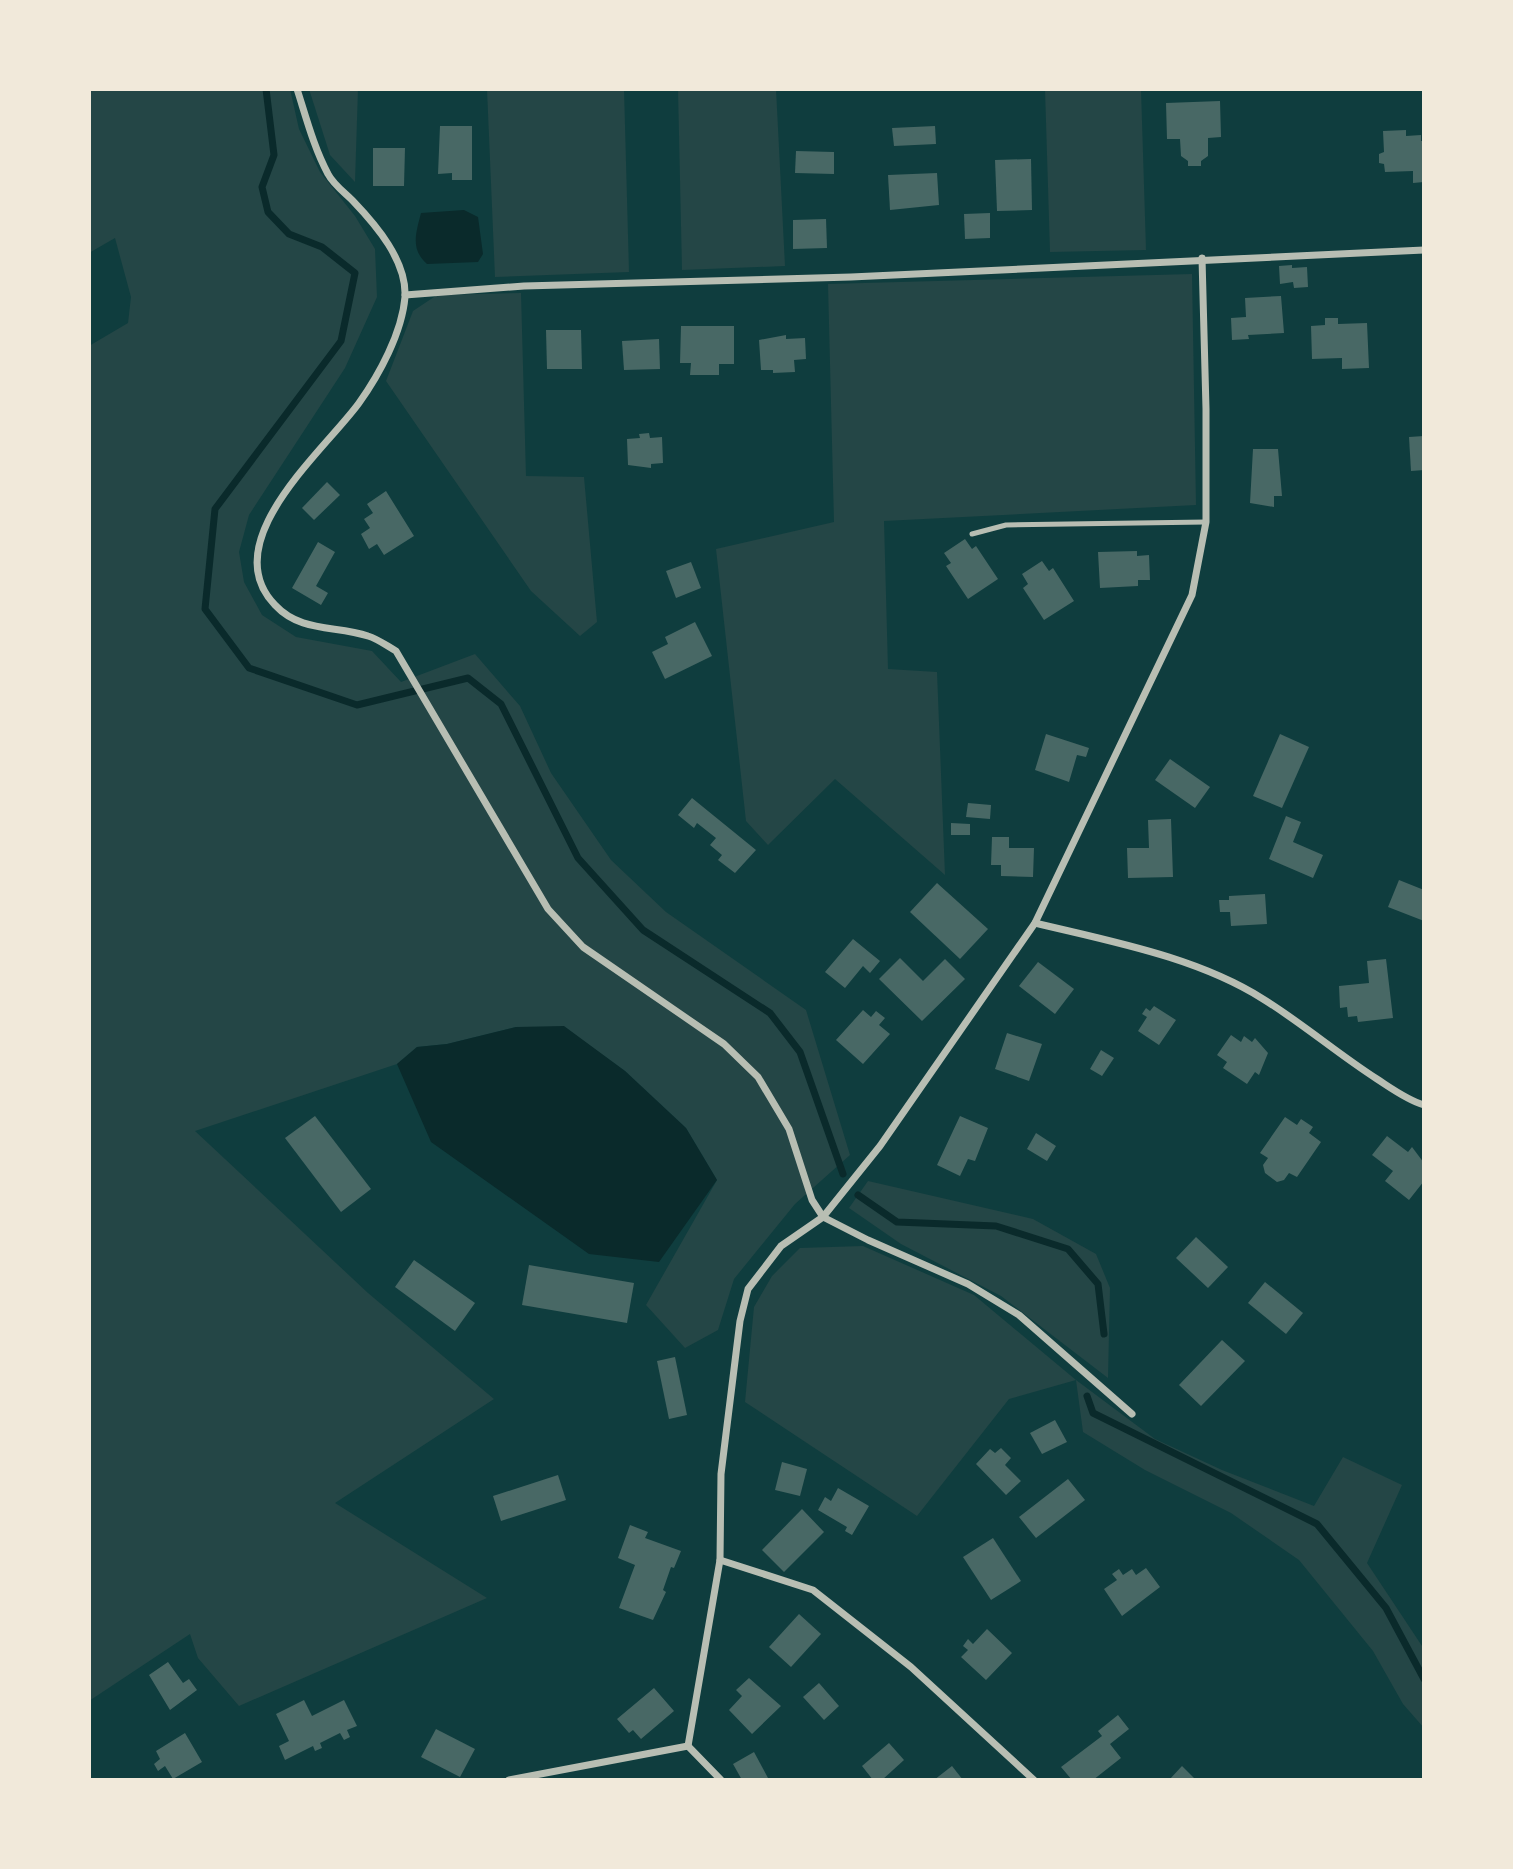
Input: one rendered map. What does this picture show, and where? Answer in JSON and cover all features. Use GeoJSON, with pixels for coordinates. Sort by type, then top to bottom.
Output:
{"type":"FeatureCollection","features":[{"type":"Feature","properties":{"kind":"street"},"geometry":{"type":"LineString","coordinates":[[297,89],[329,177],[383,237],[398,264],[405,295],[397,326],[375,377],[359,404],[303,468],[265,524],[257,552],[258,566],[261,580],[274,604],[296,622],[369,636],[396,651],[534,887],[564,929],[583,947],[724,1044],[758,1077],[789,1129],[813,1200],[823,1217],[968,1284],[1019,1315],[1132,1414]]}},
{"type":"Feature","properties":{"kind":"street"},"geometry":{"type":"LineString","coordinates":[[405,295],[524,286],[850,277],[1202,258],[1424,250]]}},
{"type":"Feature","properties":{"kind":"street"},"geometry":{"type":"LineString","coordinates":[[688,1746],[720,1560],[721,1474],[740,1321],[748,1289],[781,1246],[823,1217],[905,1112],[1035,923],[1192,595],[1206,522],[1202,258]]}},
{"type":"Feature","properties":{"kind":"street"},"geometry":{"type":"LineString","coordinates":[[1035,923],[1132,946],[1193,967],[1262,998],[1339,1055],[1397,1092],[1424,1105]]}},
{"type":"Feature","properties":{"kind":"street"},"geometry":{"type":"LineString","coordinates":[[720,1560],[813,1590],[911,1667],[1034,1780]]}},
{"type":"Feature","properties":{"kind":"street"},"geometry":{"type":"LineString","coordinates":[[509,1780],[688,1746]]}},
{"type":"Feature","properties":{"kind":"street"},"geometry":{"type":"LineString","coordinates":[[688,1746],[721,1780]]}},
{"type":"Feature","properties":{"kind":"lane"},"geometry":{"type":"LineString","coordinates":[[972,534],[1006,525],[1206,522]]}},
{"type":"Feature","properties":{"kind":"shaded area"},"geometry":{"type":"Polygon","coordinates":[[[89,89],[290,89],[299,129],[320,172],[355,216],[375,249],[377,297],[345,368],[249,515],[239,552],[244,582],[262,615],[296,637],[372,651],[401,682],[475,654],[520,706],[551,773],[611,860],[666,912],[806,1010],[850,1155],[795,1204],[734,1279],[718,1330],[685,1348],[646,1305],[717,1180],[686,1128],[625,1071],[564,1027],[516,1027],[447,1044],[417,1047],[397,1064],[195,1131],[368,1293],[494,1399],[335,1503],[487,1598],[239,1706],[198,1658],[190,1634],[89,1701],[89,346],[128,323],[131,297],[115,238],[89,253],[89,89]]]}},
{"type":"Feature","properties":{"kind":"shaded area"},"geometry":{"type":"Polygon","coordinates":[[[309,89],[358,89],[355,182],[330,155],[309,89]]]}},
{"type":"Feature","properties":{"kind":"shaded area"},"geometry":{"type":"Polygon","coordinates":[[[487,89],[624,89],[629,272],[495,277],[487,89]]]}},
{"type":"Feature","properties":{"kind":"shaded area"},"geometry":{"type":"Polygon","coordinates":[[[678,89],[776,89],[785,266],[682,270],[678,89]]]}},
{"type":"Feature","properties":{"kind":"shaded area"},"geometry":{"type":"Polygon","coordinates":[[[1045,89],[1141,89],[1146,250],[1050,252],[1045,89]]]}},
{"type":"Feature","properties":{"kind":"shaded area"},"geometry":{"type":"Polygon","coordinates":[[[464,210],[478,217],[483,254],[478,262],[427,264],[416,247],[421,213],[464,210]]]}},
{"type":"Feature","properties":{"kind":"shaded area"},"geometry":{"type":"Polygon","coordinates":[[[1192,274],[1196,505],[884,521],[888,669],[937,672],[945,875],[835,779],[768,845],[746,821],[716,549],[834,522],[828,284],[1192,274]]]}},
{"type":"Feature","properties":{"kind":"shaded area"},"geometry":{"type":"Polygon","coordinates":[[[521,293],[526,476],[584,477],[597,622],[580,636],[531,591],[386,381],[413,311],[437,295],[521,293]]]}},
{"type":"Feature","properties":{"kind":"shaded area"},"geometry":{"type":"Polygon","coordinates":[[[564,1026],[625,1071],[686,1128],[717,1180],[659,1262],[589,1254],[431,1142],[397,1064],[417,1047],[447,1044],[516,1027],[564,1026]]]}},
{"type":"Feature","properties":{"kind":"shaded area"},"geometry":{"type":"Polygon","coordinates":[[[868,1181],[1033,1219],[1096,1254],[1110,1288],[1108,1378],[1001,1296],[901,1244],[849,1208],[868,1181]]]}},
{"type":"Feature","properties":{"kind":"shaded area"},"geometry":{"type":"Polygon","coordinates":[[[863,1246],[974,1295],[1076,1380],[1009,1399],[917,1516],[745,1402],[754,1307],[772,1276],[800,1248],[863,1246]]]}},
{"type":"Feature","properties":{"kind":"shaded area"},"geometry":{"type":"Polygon","coordinates":[[[1076,1380],[1155,1439],[1222,1470],[1314,1506],[1343,1457],[1402,1485],[1367,1563],[1424,1649],[1424,1728],[1403,1704],[1373,1651],[1299,1560],[1231,1513],[1145,1470],[1083,1432],[1076,1380]]]}},
{"type":"Feature","properties":{"kind":"building"},"geometry":{"type":"Polygon","coordinates":[[[1220,101],[1221,137],[1208,138],[1208,156],[1201,161],[1201,166],[1188,166],[1188,161],[1181,156],[1180,139],[1167,139],[1166,103],[1220,101]]]}},
{"type":"Feature","properties":{"kind":"building"},"geometry":{"type":"Polygon","coordinates":[[[440,126],[472,126],[472,180],[452,180],[452,173],[438,174],[440,126]]]}},
{"type":"Feature","properties":{"kind":"building"},"geometry":{"type":"Polygon","coordinates":[[[935,126],[936,144],[894,146],[892,128],[935,126]]]}},
{"type":"Feature","properties":{"kind":"building"},"geometry":{"type":"Polygon","coordinates":[[[1406,130],[1406,136],[1421,135],[1421,141],[1424,141],[1424,182],[1413,183],[1413,171],[1385,172],[1384,164],[1379,163],[1379,154],[1384,152],[1383,131],[1406,130]]]}},
{"type":"Feature","properties":{"kind":"building"},"geometry":{"type":"Polygon","coordinates":[[[373,148],[405,148],[404,186],[373,186],[373,148]]]}},
{"type":"Feature","properties":{"kind":"building"},"geometry":{"type":"Polygon","coordinates":[[[796,151],[834,152],[834,174],[795,173],[796,151]]]}},
{"type":"Feature","properties":{"kind":"building"},"geometry":{"type":"Polygon","coordinates":[[[1031,159],[1032,210],[997,211],[995,160],[1031,159]]]}},
{"type":"Feature","properties":{"kind":"building"},"geometry":{"type":"Polygon","coordinates":[[[937,173],[939,205],[890,210],[888,175],[937,173]]]}},
{"type":"Feature","properties":{"kind":"building"},"geometry":{"type":"Polygon","coordinates":[[[990,213],[990,238],[965,239],[964,214],[990,213]]]}},
{"type":"Feature","properties":{"kind":"building"},"geometry":{"type":"Polygon","coordinates":[[[826,219],[827,248],[793,249],[793,220],[826,219]]]}},
{"type":"Feature","properties":{"kind":"building"},"geometry":{"type":"Polygon","coordinates":[[[1292,265],[1292,268],[1307,267],[1308,287],[1294,288],[1293,282],[1280,284],[1279,266],[1292,265]]]}},
{"type":"Feature","properties":{"kind":"building"},"geometry":{"type":"Polygon","coordinates":[[[1281,296],[1284,333],[1248,335],[1249,339],[1232,340],[1231,318],[1246,317],[1245,298],[1281,296]]]}},
{"type":"Feature","properties":{"kind":"building"},"geometry":{"type":"Polygon","coordinates":[[[1325,318],[1338,318],[1338,324],[1367,323],[1369,368],[1342,369],[1342,358],[1312,359],[1311,326],[1325,325],[1325,318]]]}},
{"type":"Feature","properties":{"kind":"building"},"geometry":{"type":"Polygon","coordinates":[[[681,326],[734,326],[734,364],[719,364],[719,375],[690,375],[691,363],[680,363],[681,326]]]}},
{"type":"Feature","properties":{"kind":"building"},"geometry":{"type":"Polygon","coordinates":[[[546,330],[581,330],[582,369],[547,369],[546,330]]]}},
{"type":"Feature","properties":{"kind":"building"},"geometry":{"type":"Polygon","coordinates":[[[786,335],[786,339],[805,338],[806,359],[794,360],[795,372],[773,373],[773,370],[761,370],[759,340],[786,335]]]}},
{"type":"Feature","properties":{"kind":"building"},"geometry":{"type":"Polygon","coordinates":[[[659,339],[660,369],[624,370],[622,341],[659,339]]]}},
{"type":"Feature","properties":{"kind":"building"},"geometry":{"type":"Polygon","coordinates":[[[649,433],[650,438],[662,437],[663,463],[651,464],[651,468],[628,465],[627,439],[640,438],[639,434],[649,433]]]}},
{"type":"Feature","properties":{"kind":"building"},"geometry":{"type":"Polygon","coordinates":[[[1424,436],[1424,470],[1411,471],[1409,437],[1424,436]]]}},
{"type":"Feature","properties":{"kind":"building"},"geometry":{"type":"Polygon","coordinates":[[[1253,449],[1278,449],[1282,496],[1274,496],[1274,507],[1250,503],[1253,449]]]}},
{"type":"Feature","properties":{"kind":"building"},"geometry":{"type":"Polygon","coordinates":[[[327,482],[340,495],[314,520],[302,508],[327,482]]]}},
{"type":"Feature","properties":{"kind":"building"},"geometry":{"type":"Polygon","coordinates":[[[386,491],[414,536],[384,555],[377,544],[369,549],[361,534],[370,528],[364,519],[373,513],[367,504],[386,491]]]}},
{"type":"Feature","properties":{"kind":"building"},"geometry":{"type":"Polygon","coordinates":[[[965,539],[972,549],[976,546],[998,579],[968,599],[946,566],[951,563],[944,553],[965,539]]]}},
{"type":"Feature","properties":{"kind":"building"},"geometry":{"type":"Polygon","coordinates":[[[318,542],[335,552],[316,586],[328,593],[321,605],[292,588],[318,542]]]}},
{"type":"Feature","properties":{"kind":"building"},"geometry":{"type":"Polygon","coordinates":[[[1137,551],[1137,556],[1149,555],[1150,580],[1138,580],[1138,586],[1100,588],[1098,552],[1137,551]]]}},
{"type":"Feature","properties":{"kind":"building"},"geometry":{"type":"Polygon","coordinates":[[[1042,561],[1049,571],[1053,568],[1074,601],[1044,620],[1023,588],[1028,584],[1022,574],[1042,561]]]}},
{"type":"Feature","properties":{"kind":"building"},"geometry":{"type":"Polygon","coordinates":[[[691,562],[701,588],[676,598],[666,571],[691,562]]]}},
{"type":"Feature","properties":{"kind":"building"},"geometry":{"type":"Polygon","coordinates":[[[695,622],[712,656],[665,679],[652,652],[668,644],[665,637],[695,622]]]}},
{"type":"Feature","properties":{"kind":"building"},"geometry":{"type":"Polygon","coordinates":[[[1046,734],[1089,748],[1086,757],[1077,755],[1069,782],[1035,770],[1046,734]]]}},
{"type":"Feature","properties":{"kind":"building"},"geometry":{"type":"Polygon","coordinates":[[[1280,734],[1309,747],[1282,808],[1253,796],[1280,734]]]}},
{"type":"Feature","properties":{"kind":"building"},"geometry":{"type":"Polygon","coordinates":[[[1170,759],[1210,787],[1195,808],[1155,780],[1170,759]]]}},
{"type":"Feature","properties":{"kind":"building"},"geometry":{"type":"Polygon","coordinates":[[[692,798],[756,850],[735,873],[718,860],[722,855],[710,845],[716,838],[697,823],[694,828],[678,815],[692,798]]]}},
{"type":"Feature","properties":{"kind":"building"},"geometry":{"type":"Polygon","coordinates":[[[968,803],[991,805],[990,819],[966,817],[968,803]]]}},
{"type":"Feature","properties":{"kind":"building"},"geometry":{"type":"Polygon","coordinates":[[[1286,816],[1301,822],[1293,842],[1323,855],[1313,878],[1269,859],[1286,816]]]}},
{"type":"Feature","properties":{"kind":"building"},"geometry":{"type":"Polygon","coordinates":[[[1171,819],[1173,877],[1128,878],[1127,848],[1149,848],[1148,820],[1171,819]]]}},
{"type":"Feature","properties":{"kind":"building"},"geometry":{"type":"Polygon","coordinates":[[[951,823],[970,824],[970,835],[951,835],[951,823]]]}},
{"type":"Feature","properties":{"kind":"building"},"geometry":{"type":"Polygon","coordinates":[[[992,837],[1009,837],[1009,848],[1034,848],[1033,877],[1001,876],[1001,865],[991,865],[992,837]]]}},
{"type":"Feature","properties":{"kind":"building"},"geometry":{"type":"Polygon","coordinates":[[[1399,880],[1424,890],[1424,921],[1388,907],[1399,880]]]}},
{"type":"Feature","properties":{"kind":"building"},"geometry":{"type":"Polygon","coordinates":[[[937,883],[988,929],[960,959],[910,912],[937,883]]]}},
{"type":"Feature","properties":{"kind":"building"},"geometry":{"type":"Polygon","coordinates":[[[1265,894],[1267,924],[1231,926],[1230,912],[1220,912],[1219,900],[1229,900],[1229,896],[1265,894]]]}},
{"type":"Feature","properties":{"kind":"building"},"geometry":{"type":"Polygon","coordinates":[[[853,939],[880,961],[870,973],[863,966],[845,988],[825,972],[853,939]]]}},
{"type":"Feature","properties":{"kind":"building"},"geometry":{"type":"Polygon","coordinates":[[[900,958],[923,981],[945,959],[965,979],[922,1021],[879,979],[900,958]]]}},
{"type":"Feature","properties":{"kind":"building"},"geometry":{"type":"Polygon","coordinates":[[[1386,959],[1393,1018],[1358,1022],[1357,1016],[1348,1017],[1347,1007],[1340,1008],[1339,986],[1369,983],[1367,961],[1386,959]]]}},
{"type":"Feature","properties":{"kind":"building"},"geometry":{"type":"Polygon","coordinates":[[[1038,962],[1074,989],[1055,1014],[1019,986],[1038,962]]]}},
{"type":"Feature","properties":{"kind":"building"},"geometry":{"type":"Polygon","coordinates":[[[1154,1006],[1176,1020],[1159,1045],[1138,1031],[1147,1017],[1142,1014],[1146,1008],[1150,1011],[1154,1006]]]}},
{"type":"Feature","properties":{"kind":"building"},"geometry":{"type":"Polygon","coordinates":[[[863,1010],[871,1017],[876,1011],[885,1018],[879,1025],[890,1034],[863,1064],[836,1040],[863,1010]]]}},
{"type":"Feature","properties":{"kind":"building"},"geometry":{"type":"Polygon","coordinates":[[[1007,1033],[1042,1044],[1029,1081],[995,1069],[1007,1033]]]}},
{"type":"Feature","properties":{"kind":"building"},"geometry":{"type":"Polygon","coordinates":[[[1231,1035],[1241,1042],[1244,1036],[1252,1042],[1255,1038],[1268,1053],[1259,1075],[1255,1072],[1247,1084],[1223,1068],[1227,1062],[1217,1055],[1231,1035]]]}},
{"type":"Feature","properties":{"kind":"building"},"geometry":{"type":"Polygon","coordinates":[[[1101,1050],[1114,1058],[1102,1076],[1090,1069],[1101,1050]]]}},
{"type":"Feature","properties":{"kind":"building"},"geometry":{"type":"Polygon","coordinates":[[[315,1116],[371,1189],[341,1212],[285,1138],[315,1116]]]}},
{"type":"Feature","properties":{"kind":"building"},"geometry":{"type":"Polygon","coordinates":[[[960,1116],[988,1128],[975,1161],[968,1159],[960,1176],[937,1165],[960,1116]]]}},
{"type":"Feature","properties":{"kind":"building"},"geometry":{"type":"Polygon","coordinates":[[[1285,1117],[1297,1125],[1301,1119],[1313,1127],[1309,1133],[1321,1142],[1297,1177],[1289,1173],[1284,1180],[1277,1182],[1265,1173],[1263,1165],[1268,1158],[1260,1153],[1285,1117]]]}},
{"type":"Feature","properties":{"kind":"building"},"geometry":{"type":"Polygon","coordinates":[[[1036,1133],[1056,1146],[1047,1161],[1027,1149],[1036,1133]]]}},
{"type":"Feature","properties":{"kind":"building"},"geometry":{"type":"Polygon","coordinates":[[[1387,1136],[1408,1152],[1412,1147],[1424,1163],[1424,1181],[1409,1200],[1385,1181],[1393,1171],[1372,1155],[1387,1136]]]}},
{"type":"Feature","properties":{"kind":"building"},"geometry":{"type":"Polygon","coordinates":[[[1196,1237],[1228,1267],[1208,1288],[1176,1258],[1196,1237]]]}},
{"type":"Feature","properties":{"kind":"building"},"geometry":{"type":"Polygon","coordinates":[[[414,1260],[475,1303],[455,1331],[395,1287],[414,1260]]]}},
{"type":"Feature","properties":{"kind":"building"},"geometry":{"type":"Polygon","coordinates":[[[529,1265],[634,1283],[627,1323],[522,1305],[529,1265]]]}},
{"type":"Feature","properties":{"kind":"building"},"geometry":{"type":"Polygon","coordinates":[[[1265,1282],[1303,1313],[1286,1334],[1248,1303],[1265,1282]]]}},
{"type":"Feature","properties":{"kind":"building"},"geometry":{"type":"Polygon","coordinates":[[[1222,1340],[1245,1361],[1201,1406],[1179,1385],[1222,1340]]]}},
{"type":"Feature","properties":{"kind":"building"},"geometry":{"type":"Polygon","coordinates":[[[675,1357],[687,1415],[669,1419],[657,1361],[675,1357]]]}},
{"type":"Feature","properties":{"kind":"building"},"geometry":{"type":"Polygon","coordinates":[[[1055,1420],[1067,1442],[1042,1454],[1030,1433],[1055,1420]]]}},
{"type":"Feature","properties":{"kind":"building"},"geometry":{"type":"Polygon","coordinates":[[[1001,1448],[1011,1458],[1005,1465],[1021,1481],[1006,1495],[976,1464],[990,1449],[995,1453],[1001,1448]]]}},
{"type":"Feature","properties":{"kind":"building"},"geometry":{"type":"Polygon","coordinates":[[[782,1462],[807,1469],[800,1496],[775,1490],[782,1462]]]}},
{"type":"Feature","properties":{"kind":"building"},"geometry":{"type":"Polygon","coordinates":[[[558,1475],[566,1500],[501,1521],[493,1496],[558,1475]]]}},
{"type":"Feature","properties":{"kind":"building"},"geometry":{"type":"Polygon","coordinates":[[[1068,1479],[1085,1500],[1036,1538],[1019,1517],[1068,1479]]]}},
{"type":"Feature","properties":{"kind":"building"},"geometry":{"type":"Polygon","coordinates":[[[838,1488],[869,1506],[852,1535],[845,1531],[847,1527],[818,1510],[825,1497],[831,1501],[838,1488]]]}},
{"type":"Feature","properties":{"kind":"building"},"geometry":{"type":"Polygon","coordinates":[[[802,1509],[824,1532],[784,1572],[762,1550],[802,1509]]]}},
{"type":"Feature","properties":{"kind":"building"},"geometry":{"type":"Polygon","coordinates":[[[630,1525],[648,1532],[645,1538],[681,1551],[674,1568],[671,1567],[663,1590],[666,1592],[653,1620],[619,1608],[635,1565],[618,1558],[630,1525]]]}},
{"type":"Feature","properties":{"kind":"building"},"geometry":{"type":"Polygon","coordinates":[[[993,1538],[1021,1581],[991,1600],[963,1557],[993,1538]]]}},
{"type":"Feature","properties":{"kind":"building"},"geometry":{"type":"Polygon","coordinates":[[[1146,1568],[1160,1587],[1122,1616],[1104,1589],[1117,1580],[1112,1574],[1119,1569],[1123,1575],[1132,1569],[1136,1575],[1146,1568]]]}},
{"type":"Feature","properties":{"kind":"building"},"geometry":{"type":"Polygon","coordinates":[[[799,1614],[821,1634],[791,1667],[769,1647],[799,1614]]]}},
{"type":"Feature","properties":{"kind":"building"},"geometry":{"type":"Polygon","coordinates":[[[987,1629],[1012,1653],[986,1680],[961,1657],[968,1650],[963,1646],[968,1639],[973,1644],[987,1629]]]}},
{"type":"Feature","properties":{"kind":"building"},"geometry":{"type":"Polygon","coordinates":[[[168,1662],[183,1683],[189,1679],[197,1690],[170,1710],[149,1675],[168,1662]]]}},
{"type":"Feature","properties":{"kind":"building"},"geometry":{"type":"Polygon","coordinates":[[[749,1678],[781,1706],[752,1734],[729,1710],[742,1696],[736,1690],[749,1678]]]}},
{"type":"Feature","properties":{"kind":"building"},"geometry":{"type":"Polygon","coordinates":[[[819,1683],[839,1706],[824,1720],[803,1697],[819,1683]]]}},
{"type":"Feature","properties":{"kind":"building"},"geometry":{"type":"Polygon","coordinates":[[[654,1688],[674,1711],[641,1739],[633,1730],[629,1733],[617,1719],[654,1688]]]}},
{"type":"Feature","properties":{"kind":"building"},"geometry":{"type":"Polygon","coordinates":[[[304,1700],[312,1716],[344,1700],[357,1726],[347,1730],[350,1737],[344,1740],[340,1733],[320,1743],[322,1748],[315,1751],[313,1746],[285,1760],[279,1746],[289,1741],[276,1714],[304,1700]]]}},
{"type":"Feature","properties":{"kind":"building"},"geometry":{"type":"Polygon","coordinates":[[[1118,1715],[1129,1729],[1110,1744],[1121,1758],[1093,1780],[1072,1780],[1061,1767],[1102,1736],[1098,1731],[1118,1715]]]}},
{"type":"Feature","properties":{"kind":"building"},"geometry":{"type":"Polygon","coordinates":[[[436,1729],[475,1749],[460,1777],[421,1757],[436,1729]]]}},
{"type":"Feature","properties":{"kind":"building"},"geometry":{"type":"Polygon","coordinates":[[[185,1733],[202,1762],[173,1779],[165,1766],[158,1771],[154,1764],[160,1759],[156,1751],[185,1733]]]}},
{"type":"Feature","properties":{"kind":"building"},"geometry":{"type":"Polygon","coordinates":[[[889,1743],[904,1760],[882,1780],[873,1780],[862,1766],[889,1743]]]}},
{"type":"Feature","properties":{"kind":"building"},"geometry":{"type":"Polygon","coordinates":[[[754,1752],[768,1778],[742,1780],[733,1764],[754,1752]]]}},
{"type":"Feature","properties":{"kind":"building"},"geometry":{"type":"Polygon","coordinates":[[[952,1766],[963,1780],[934,1780],[952,1766]]]}},
{"type":"Feature","properties":{"kind":"building"},"geometry":{"type":"Polygon","coordinates":[[[1182,1766],[1196,1780],[1169,1780],[1182,1766]]]}},
{"type":"Feature","properties":{"kind":"waterway"},"geometry":{"type":"LineString","coordinates":[[266,89],[274,155],[262,187],[268,212],[289,234],[322,247],[355,273],[341,341],[215,509],[205,609],[249,668],[357,705],[468,678],[501,704],[578,858],[643,930],[770,1013],[800,1052],[843,1174]]}},
{"type":"Feature","properties":{"kind":"waterway"},"geometry":{"type":"LineString","coordinates":[[858,1195],[897,1222],[996,1226],[1068,1249],[1098,1284],[1104,1334]]}},
{"type":"Feature","properties":{"kind":"waterway"},"geometry":{"type":"LineString","coordinates":[[1087,1396],[1093,1413],[1317,1524],[1386,1608],[1424,1679]]}}]}
